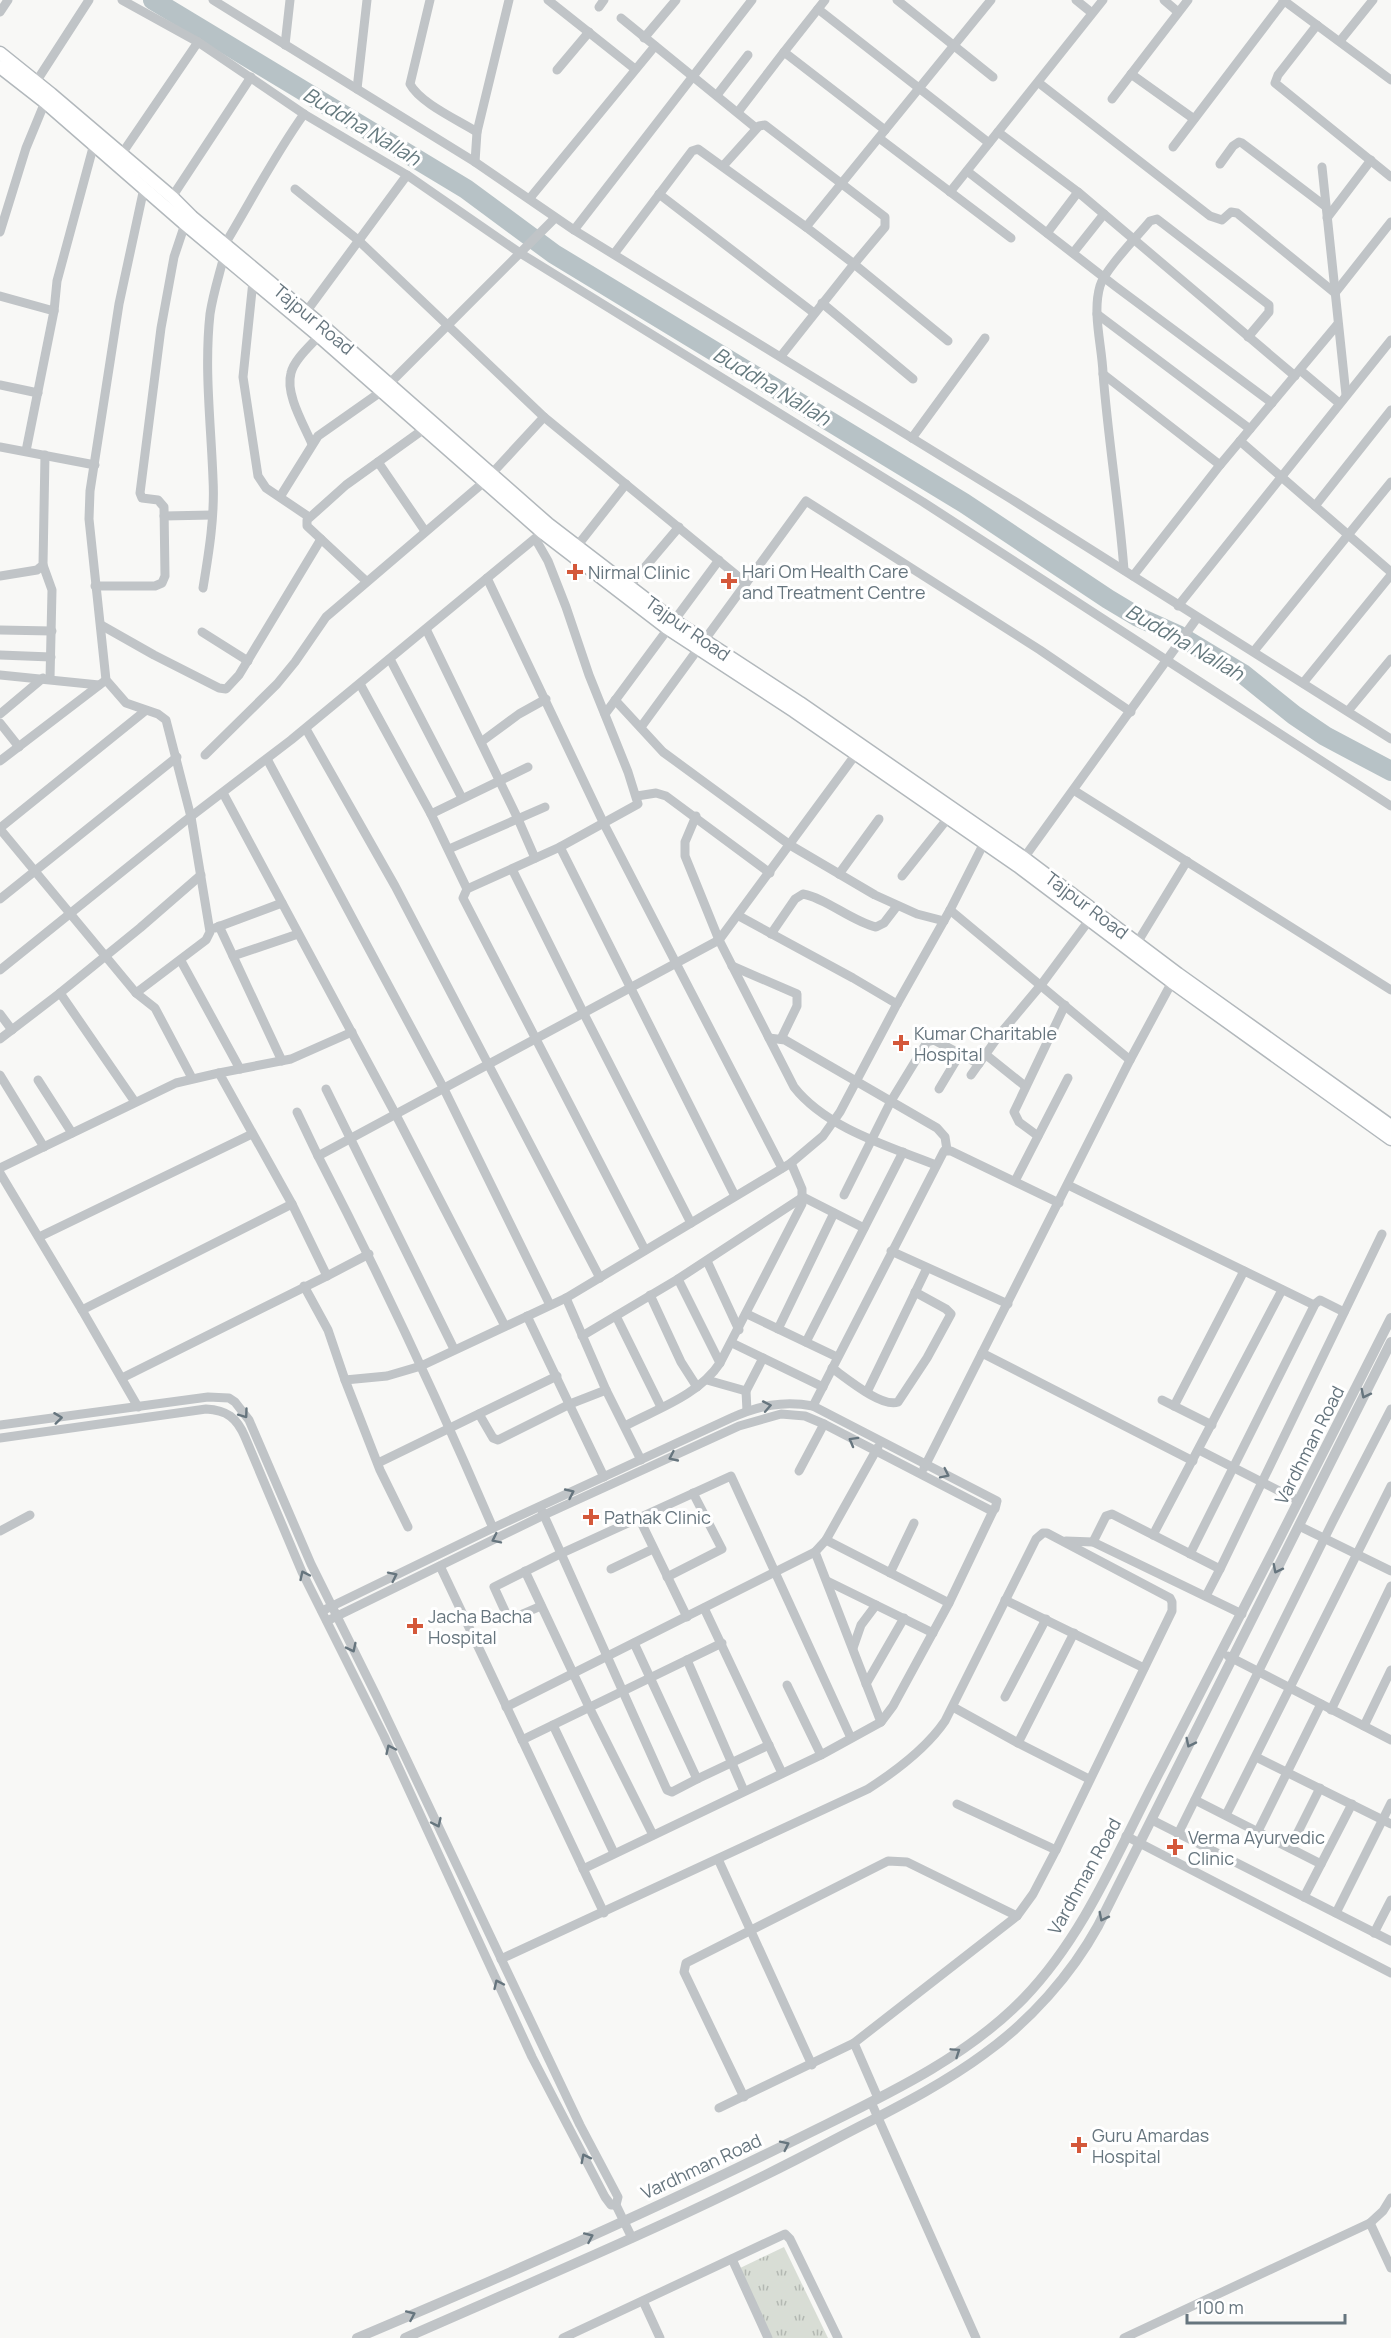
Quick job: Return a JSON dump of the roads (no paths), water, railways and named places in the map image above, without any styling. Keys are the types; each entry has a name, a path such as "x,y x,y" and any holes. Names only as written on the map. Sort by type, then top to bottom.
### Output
{"main road":[{"name":"Tajpur Road","path":"0,53 172,196 253,281 386,388 424,429 574,550 670,624 856,754 984,843 1021,862 1172,982 1391,1139"},
{"name":"Tajpur Road","path":"0,67 45,102 185,224 225,250 306,312 386,388 487,478 539,536 574,550 629,586 670,624"},
{"name":"Tajpur Road","path":"701,645 800,703 1391,1126"}],"street":[{"path":"0,12 8,0"},
{"path":"36,82 89,0"},
{"path":"122,0 198,42 304,114 407,175 522,251 1170,658 1391,806"},
{"path":"213,0 223,3 285,45 475,162 530,198 552,221 574,230 781,356 1391,738"},
{"path":"285,45 290,0"},
{"path":"357,89 367,0"},
{"path":"430,0 410,84 414,91 477,132"},
{"path":"475,162 477,132 509,0"},
{"path":"548,0 635,69"},
{"path":"644,38 676,0"},
{"path":"574,230 694,78 752,0"},
{"path":"738,112 825,0"},
{"path":"897,0 993,77"},
{"path":"806,227 991,0"},
{"path":"1076,0 1092,13"},
{"path":"950,192 1103,0"},
{"path":"1164,0 1179,12"},
{"path":"1112,99 1188,0"},
{"path":"1173,147 1284,0 1390,75"},
{"path":"1340,41 1373,0"},
{"path":"818,9 989,142"},
{"path":"621,18 756,128"},
{"path":"1317,24 1278,75 1275,84 1391,177"},
{"path":"557,70 589,32"},
{"path":"121,155 198,42"},
{"path":"530,198 655,46"},
{"path":"784,52 950,192 1011,238"},
{"path":"717,95 748,56"},
{"path":"1131,74 1194,119"},
{"path":"172,196 251,77"},
{"path":"1039,83 1210,216 1222,220 1231,212 1237,213 1335,293"},
{"path":"0,232 26,148 45,102"},
{"path":"203,588 212,515 209,342 214,292 225,250 274,159 304,114"},
{"path":"723,166 756,128 765,125 886,220 885,227 781,356"},
{"path":"998,132 1104,214 1248,337 1339,404"},
{"path":"1220,165 1233,146 1239,142 1242,143 1326,206"},
{"path":"26,451 54,311 57,281 94,144"},
{"path":"614,254 695,149 702,150 854,264 948,341"},
{"path":"1327,218 1371,160"},
{"path":"1322,167 1346,395"},
{"path":"967,171 1073,254 1272,403"},
{"path":"306,312 407,175"},
{"path":"102,682 101,625 95,586 89,503 119,304 144,188"},
{"path":"295,189 358,240 544,417 746,583"},
{"path":"1047,232 1077,192"},
{"path":"659,194 814,313"},
{"path":"1073,254 1104,214"},
{"path":"1124,570 1097,314 1097,298 1104,277 1150,221 1157,219 1267,302 1270,307 1269,312 1248,337"},
{"path":"280,497 312,444 324,431 386,388 446,325 552,221"},
{"path":"1335,293 1391,222"},
{"path":"95,586 155,586 162,583 165,576 164,507 161,501 142,498 140,493 163,318 174,258 185,224"},
{"path":"253,281 243,377 258,476 263,485 309,517"},
{"path":"0,296 54,311"},
{"path":"822,303 913,379"},
{"path":"1097,314 1250,429"},
{"path":"1133,576 1220,465 1337,325"},
{"path":"312,444 293,400 290,382 295,366 319,336"},
{"path":"912,438 986,338"},
{"path":"1178,606 1391,340"},
{"path":"1104,374 1220,465"},
{"path":"0,385 38,393"},
{"path":"1315,506 1391,410"},
{"path":"205,755 277,684 295,662 321,622 487,478 544,417"},
{"path":"366,581 307,526 309,517 346,485 424,429"},
{"path":"1240,441 1391,573 1303,683"},
{"path":"0,447 95,465"},
{"path":"0,714 47,678 51,657 52,590 43,565 45,455"},
{"path":"378,462 425,531"},
{"path":"1254,651 1391,482"},
{"path":"574,550 626,484"},
{"path":"641,727 806,501 1040,650 1131,712"},
{"path":"164,516 212,515"},
{"path":"629,586 679,527"},
{"path":"0,970 191,817 306,729 539,536 637,796 638,804 635,808 560,847 467,889 463,895 464,902 645,1250"},
{"path":"101,625 154,656 224,689 232,685 248,661 321,539"},
{"path":"605,714 719,560"},
{"path":"0,576 37,570 43,565"},
{"path":"487,578 604,824 676,965 787,1166 800,1184 803,1197 799,1212 739,1330 707,1380 625,1426"},
{"path":"1021,862 1075,791 1197,618"},
{"path":"426,629 535,858"},
{"path":"0,630 52,631"},
{"path":"202,632 248,661"},
{"path":"0,655 51,657"},
{"path":"390,659 462,798"},
{"path":"1348,711 1391,659"},
{"path":"0,675 102,682 126,704 158,714 166,720 191,817 214,928 233,956 282,1060"},
{"path":"0,761 102,682"},
{"path":"360,684 431,814 467,889"},
{"path":"481,742 519,714 546,699"},
{"path":"615,700 663,752 790,845 897,906 944,921"},
{"path":"145,711 0,828 136,993 155,1008 192,1078"},
{"path":"0,723 19,747"},
{"path":"306,729 395,886 600,1278"},
{"path":"318,1156 719,940 739,916 856,754"},
{"path":"0,899 177,757"},
{"path":"267,759 444,1089 550,1305"},
{"path":"431,814 528,767"},
{"path":"1075,791 1391,990"},
{"path":"223,793 396,1115 505,1326"},
{"path":"637,796 661,794 696,816 770,873"},
{"path":"448,849 545,807"},
{"path":"696,816 685,842 684,852 719,940 794,1087 800,1095 834,1122 936,1165"},
{"path":"902,876 948,818"},
{"path":"839,874 879,819"},
{"path":"345,1380 387,1376 422,1366 566,1298 787,1166 816,1143 834,1122 857,1081 984,843"},
{"path":"560,847 735,1196"},
{"path":"1137,943 1187,861"},
{"path":"512,868 691,1223"},
{"path":"0,1039 106,957 201,874"},
{"path":"771,934 795,899 803,894 876,927 884,923 897,906"},
{"path":"136,993 181,961 206,940 214,928 282,903"},
{"path":"950,910 1130,1060"},
{"path":"739,916 897,1004"},
{"path":"971,1075 1090,919"},
{"path":"233,956 298,934"},
{"path":"181,961 240,1069"},
{"path":"732,966 797,994 797,1006 781,1039"},
{"path":"921,1476 1130,1060 1172,982"},
{"path":"60,993 135,1102"},
{"path":"1038,1136 1019,1122 1014,1115 1025,1086 1065,1005"},
{"path":"0,1014 12,1030"},
{"path":"0,1168 176,1083 291,1059 352,1032"},
{"path":"769,1038 781,1039 942,1132 947,1142 947,1150"},
{"path":"844,1195 891,1101 929,1040 934,1040 979,1064"},
{"path":"939,1089 960,1054"},
{"path":"985,1054 1025,1086"},
{"path":"219,1073 292,1204 327,1276"},
{"path":"0,1075 44,1147"},
{"path":"1015,1182 1068,1078"},
{"path":"38,1080 72,1133"},
{"path":"326,1089 454,1349"},
{"path":"297,1112 369,1254 494,1528"},
{"path":"39,1237 252,1134"},
{"path":"813,1406 936,1165 947,1150"},
{"path":"947,1150 1059,1203"},
{"path":"806,1342 903,1152"},
{"path":"0,1173 138,1407"},
{"path":"1068,1185 1314,1305"},
{"path":"803,1197 864,1228"},
{"path":"582,1336 707,1261 803,1197"},
{"path":"82,1310 292,1204"},
{"path":"778,1329 834,1213"},
{"path":"1206,1596 1263,1483 1382,1234"},
{"path":"891,1251 1008,1304"},
{"path":"122,1378 369,1254"},
{"path":"707,1261 739,1330"},
{"path":"867,1392 927,1268"},
{"path":"1174,1406 1244,1271"},
{"path":"678,1279 720,1363"},
{"path":"304,1286 332,1339 345,1380 378,1463 408,1527"},
{"path":"1153,1535 1282,1290"},
{"path":"832,1368 867,1392 891,1403 898,1402 950,1317 950,1312 946,1309 915,1292"},
{"path":"650,1295 681,1362 697,1387"},
{"path":"566,1298 606,1390 641,1460"},
{"path":"1190,1554 1314,1305 1320,1300 1344,1312"},
{"path":"747,1314 837,1357"},
{"path":"527,1316 604,1477"},
{"path":"616,1316 661,1407"},
{"name":"Vardhman Road","path":"357,2338 624,2221 875,2100 955,2054 1025,1998 1045,1975 1084,1917 1242,1614 1391,1318"},
{"name":"Vardhman Road","path":"405,2338 632,2238 769,2174 878,2117 984,2054 1010,2034 1041,2003 1086,1948 1391,1342"},
{"path":"732,1343 823,1387"},
{"path":"982,1353 1193,1461"},
{"path":"747,1411 746,1391 763,1358"},
{"path":"378,1463 557,1376"},
{"path":"707,1380 746,1391"},
{"path":"479,1414 493,1438 498,1440 570,1404 606,1390"},
{"path":"0,1425 220,1396 235,1402 249,1420 311,1564 580,2125 618,2197 616,2205 632,2238"},
{"path":"1162,1400 1212,1425"},
{"path":"327,1621 440,1566 604,1477 747,1411 786,1402 813,1406 996,1499 997,1506 949,1603 896,1700 880,1722 821,1755 583,1869"},
{"path":"0,1438 206,1409 227,1413 241,1428 302,1572 384,1736 532,2057 605,2197 611,2205 616,2205"},
{"path":"1178,1834 1391,1409"},
{"path":"322,1611 494,1528 542,1511 739,1426 781,1414 794,1414 824,1424 921,1476 993,1511"},
{"path":"799,1471 824,1424"},
{"path":"506,1707 815,1552 826,1540 880,1442"},
{"path":"1199,1450 1299,1502"},
{"path":"541,1606 509,1620 494,1589 496,1585 560,1554 731,1476 851,1738"},
{"path":"1226,1815 1391,1486"},
{"path":"667,1577 722,1549 693,1493"},
{"path":"542,1511 621,1692 667,1790 672,1792 769,1745"},
{"path":"1093,1542 1109,1514 1220,1569"},
{"path":"0,1531 30,1515"},
{"path":"639,1518 687,1617"},
{"path":"890,1573 914,1523"},
{"path":"1299,1526 1391,1571"},
{"path":"501,1959 604,1913 876,1784 900,1767 933,1737 953,1707 1039,1535 1047,1533 1167,1596 1172,1602 1172,1611 1056,1850 1033,1894 1017,1916 854,2043 719,2108"},
{"path":"826,1540 949,1603"},
{"path":"1063,1541 1093,1542 1242,1614"},
{"path":"611,1569 653,1549"},
{"path":"815,1552 880,1722"},
{"path":"440,1566 604,1913"},
{"path":"525,1571 653,1835"},
{"path":"827,1581 933,1633"},
{"path":"1331,1710 1391,1586"},
{"path":"1005,1599 1144,1668"},
{"path":"853,1648 861,1625 876,1605"},
{"path":"704,1608 782,1773"},
{"path":"866,1684 904,1618"},
{"path":"1005,1697 1046,1619"},
{"path":"1018,1743 1074,1633"},
{"path":"634,1643 697,1779"},
{"path":"522,1740 722,1643"},
{"path":"1222,1653 1391,1740"},
{"path":"687,1660 744,1791"},
{"path":"1364,1726 1391,1670"},
{"path":"787,1685 821,1755"},
{"path":"1258,1831 1320,1704"},
{"path":"953,1707 1089,1779"},
{"path":"553,1725 614,1853"},
{"path":"1256,1757 1387,1822"},
{"path":"1290,1848 1320,1788"},
{"path":"1195,1800 1321,1864"},
{"path":"1336,1913 1387,1822 1391,1803"},
{"path":"957,1804 1056,1850"},
{"path":"1304,1897 1352,1804"},
{"path":"1152,1820 1391,1941"},
{"path":"1126,1836 1391,1973"},
{"path":"718,1859 812,2065"},
{"path":"744,2097 683,1968 686,1963 888,1862 898,1860 907,1862 1017,1916"},
{"path":"1374,1933 1391,1900"},
{"path":"854,2043 875,2100 878,2117 976,2338"},
{"path":"1126,2338 1370,2223 1383,2211 1391,2198"},
{"path":"1370,2223 1391,2268"},
{"path":"562,2338 785,2235 789,2236 838,2338"},
{"path":"732,2259 768,2338"},
{"path":"643,2301 660,2338"}],"waterway":[{"name":"Buddha Nallah","path":"153,0 466,189 554,254 964,503 1108,599 1138,617 1178,635 1243,674 1294,715 1325,736 1391,771"}],"place":[{"name":"Nirmal Clinic","path":"575,572"},
{"name":"Hari Om Health Care and Treatment Centre","path":"729,581"},
{"name":"Kumar Charitable Hospital","path":"901,1043"},
{"name":"Pathak Clinic","path":"591,1517"},
{"name":"Jacha Bacha Hospital","path":"415,1626"},
{"name":"Verma Ayurvedic Clinic","path":"1175,1847"},
{"name":"Guru Amardas Hospital","path":"1079,2145"}]}
